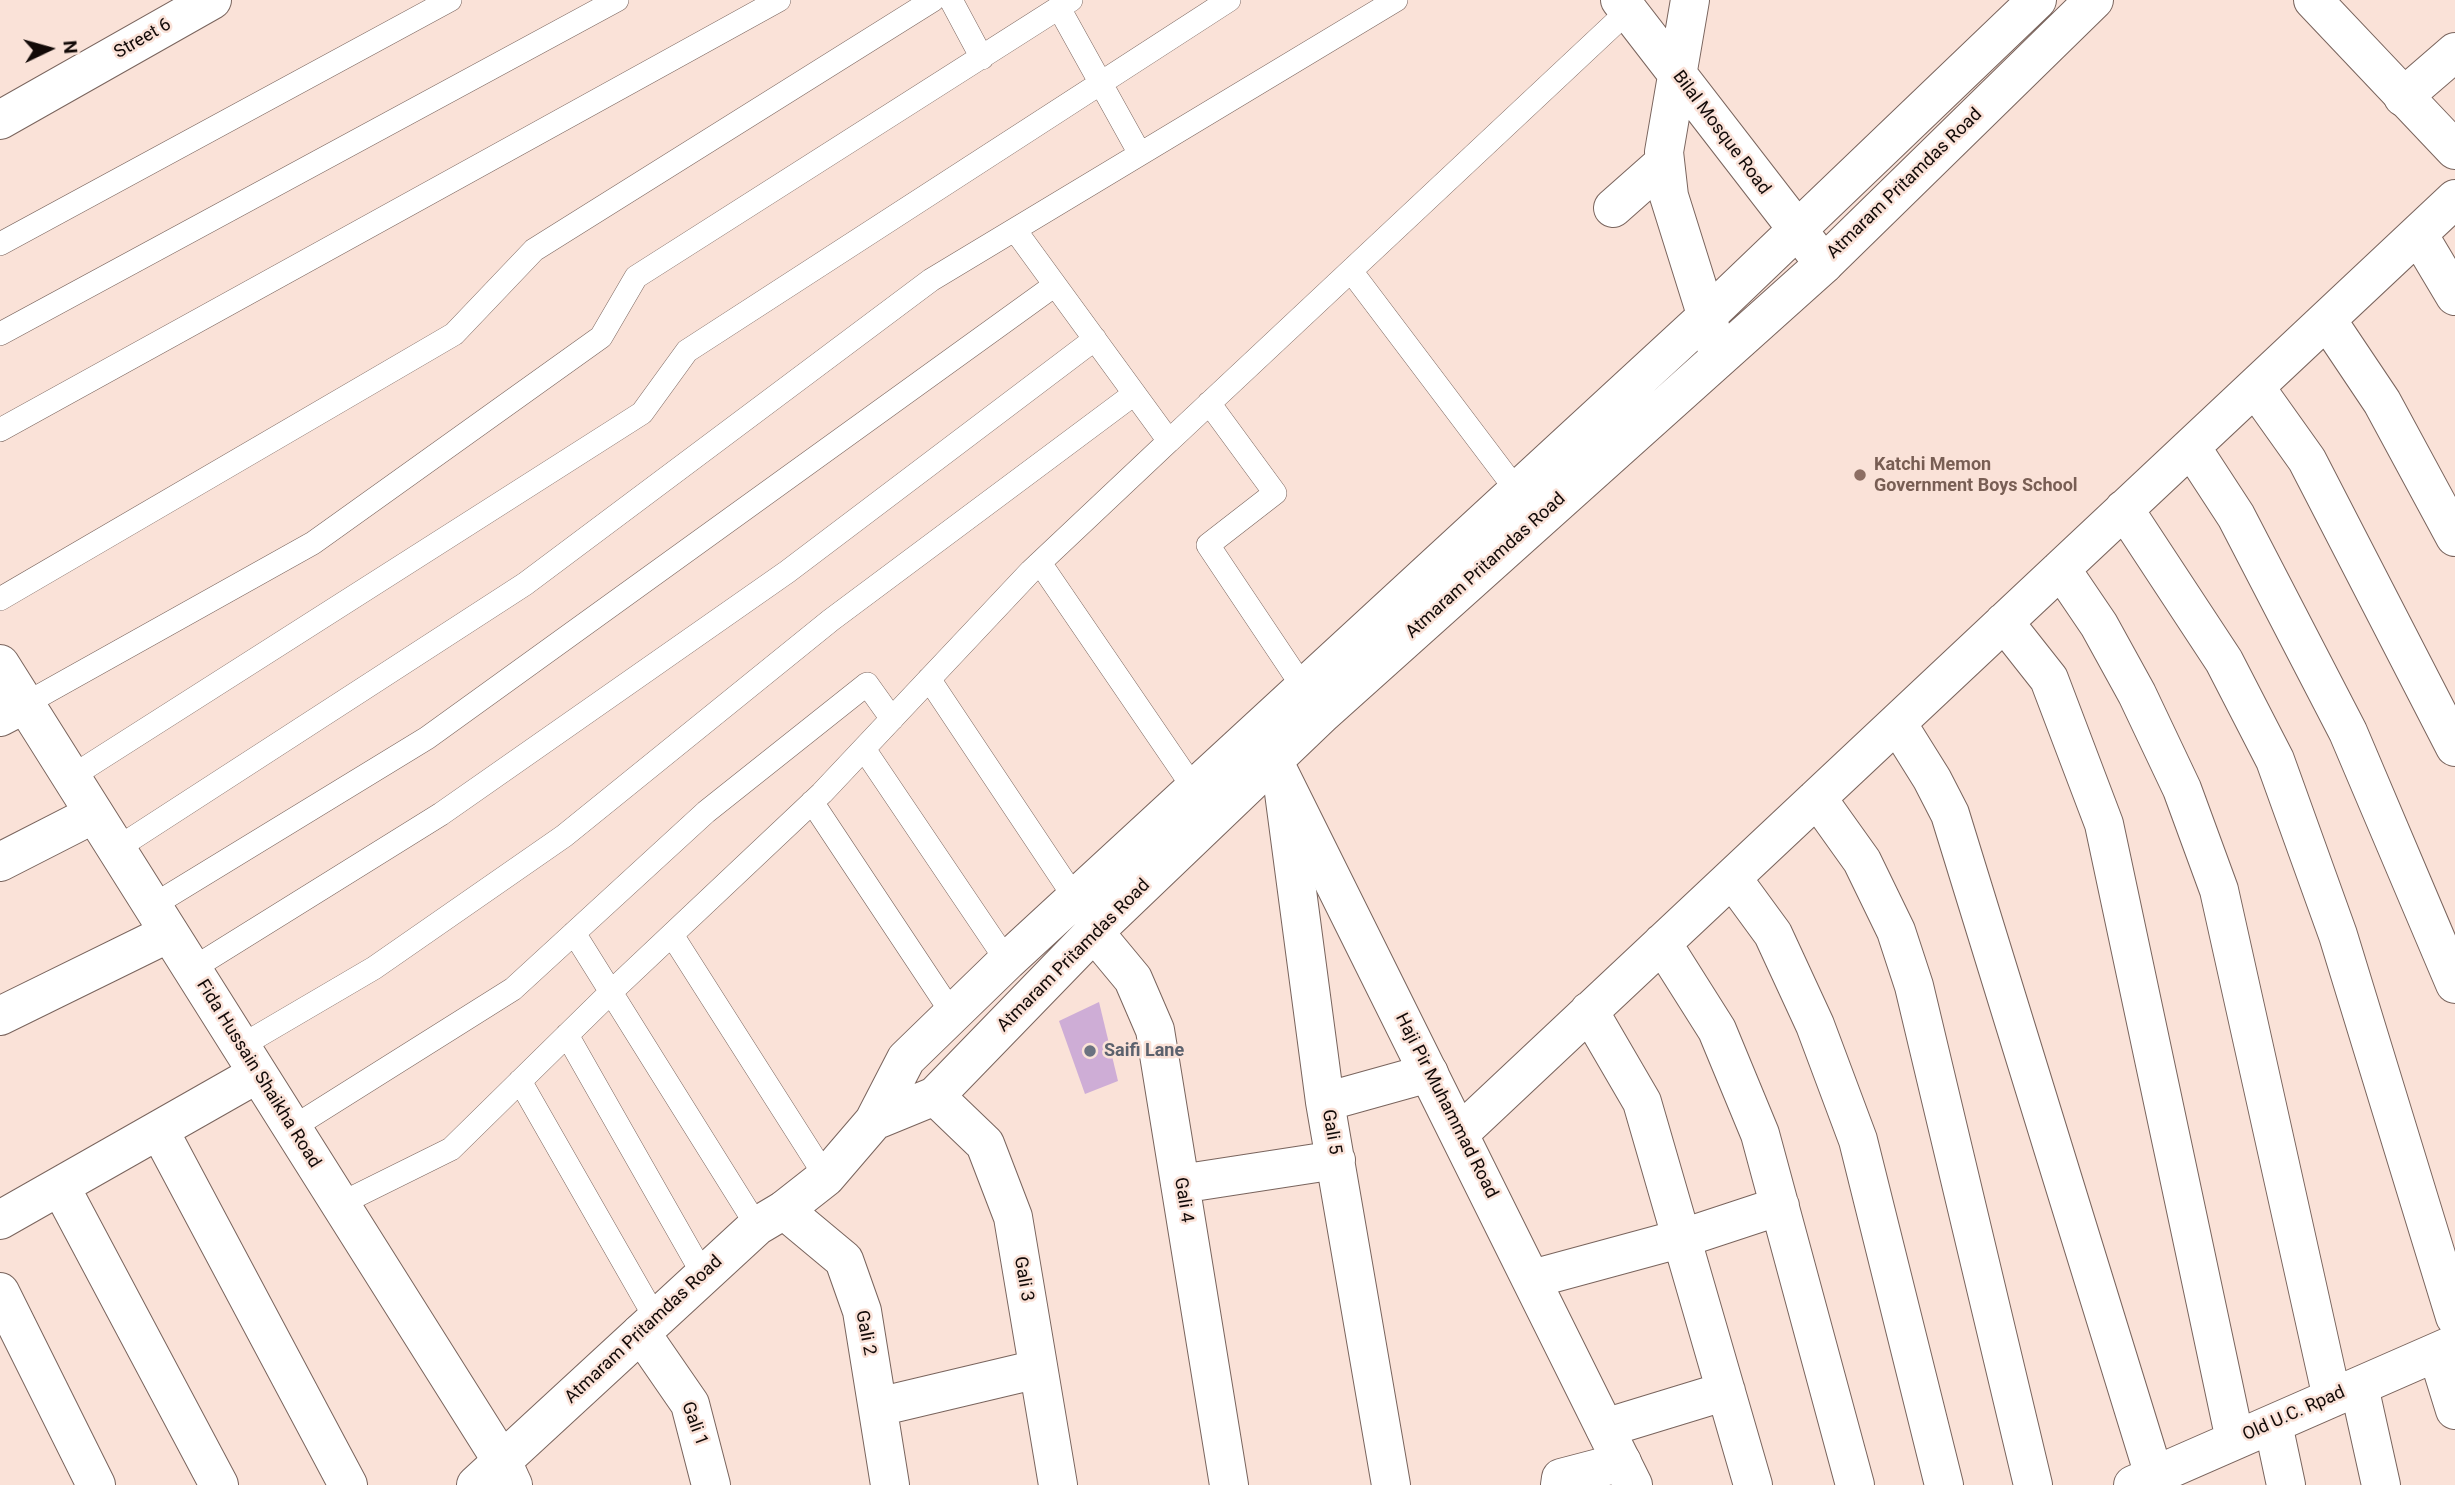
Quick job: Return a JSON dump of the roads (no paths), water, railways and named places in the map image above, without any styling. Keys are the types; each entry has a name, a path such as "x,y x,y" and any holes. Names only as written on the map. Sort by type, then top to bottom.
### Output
{"street":[{"name":"Street 6","path":"0,120 212,0"},
{"path":"1689,0 1665,162 1669,196 1719,354"},
{"name":"Atmaram Pritamdas Road","path":"1528,505 1707,316 2037,0"},
{"name":"Atmaram Pritamdas Road","path":"874,1121 935,1096 1271,755 1313,701 1528,505 1719,354 1824,264 2094,0"},
{"path":"2313,0 2455,150"},
{"name":"Bilal Mosque Road","path":"1624,5 1824,264"},
{"path":"2403,97 2455,52"},
{"path":"1614,208 1665,162"},
{"path":"1460,1133 2455,200"},
{"path":"2418,234 2455,296"},
{"path":"2328,320 2382,402 2455,537"},
{"path":"2255,387 2307,460 2455,747"},
{"path":"2191,447 2236,516 2348,732 2455,984"},
{"path":"2124,509 2224,661 2275,760 2338,935 2455,1317"},
{"path":"2061,569 2099,625 2137,694 2182,789 2219,890 2346,1392 2381,1485"},
{"path":"2004,622 2049,679 2104,824 2235,1440"},
{"name":"Fida Hussain Shaikha Road","path":"0,664 12,711 71,777 161,919 340,1204 497,1477"},
{"path":"1897,723 1933,779 1950,814 2149,1482"},
{"name":"Atmaram Pritamdas Road","path":"497,1477 648,1326 771,1218 826,1177 874,1121 906,1059 954,1016 1007,961 1194,787 1271,755"},
{"name":"Haji Pir Muhammad Road","path":"1271,755 1628,1474"},
{"name":"Gali 5","path":"1271,755 1325,1102 1391,1485"},
{"path":"1817,798 1862,861 1896,931 1914,986 2033,1485"},
{"path":"0,862 94,814"},
{"path":"1732,878 1773,934 1815,1025 1858,1140 1944,1485"},
{"path":"0,1016 161,919"},
{"name":"Gali 4","path":"1094,932 1133,979 1155,1030 1229,1485"},
{"path":"1662,943 1717,1030 1760,1134 1855,1485"},
{"path":"1590,1012 1642,1102 1753,1485"},
{"path":"0,1220 159,1130 249,1060"},
{"path":"1325,1102 1429,1073"},
{"name":"Gali 3","path":"935,1096 985,1144 1013,1217 1058,1485"},
{"path":"159,1130 348,1485"},
{"path":"1180,1184 1336,1160"},
{"path":"60,1186 219,1485"},
{"path":"1532,1279 1682,1238 1780,1206"},
{"name":"Gali 2","path":"771,1218 844,1260 862,1311 890,1485"},
{"path":"0,1292 96,1485"},
{"name":"Gali 1","path":"648,1326 690,1404 710,1485"},
{"path":"2446,1348 2455,1410"},
{"name":"Old U.C. Rpad","path":"2149,1482 2235,1440 2446,1348"},
{"path":"878,1407 1038,1369"},
{"path":"1605,1428 1726,1391"},
{"path":"2273,1424 2286,1485"},
{"path":"1560,1485 1561,1478 1628,1474"}],"lane":[{"path":"0,244 414,8 450,0"},
{"path":"0,334 617,0"},
{"path":"0,430 779,0"},
{"path":"0,599 454,334 534,250 933,0"},
{"path":"951,0 982,58"},
{"path":"71,777 642,413 687,351 1229,0"},
{"path":"116,849 525,584 931,280 1395,0"},
{"path":"12,711 313,543 601,337 636,277 1065,4 1101,83 1140,154"},
{"path":"340,1204 450,1149 612,991 813,802 1040,563 1351,271 1624,5"},
{"path":"1015,230 1169,441"},
{"path":"1351,271 1528,505"},
{"path":"161,919 427,738 1055,285"},
{"path":"192,969 463,798 787,572 1095,340"},
{"path":"249,1060 374,968 565,836 831,620 1134,394"},
{"path":"1209,403 1275,493 1208,545 1313,701"},
{"path":"1040,563 1194,787"},
{"path":"929,680 1075,898"},
{"path":"292,1128 513,989 706,812 867,684 892,719"},
{"path":"864,749 1007,961"},
{"path":"813,802 954,1016"},
{"path":"574,933 771,1218"},
{"path":"672,935 826,1177"},
{"path":"567,1035 704,1276"},
{"path":"520,1081 648,1326"}],"place":[{"name":"Katchi Memon Government Boys School","path":"1860,475"},
{"name":"Saifi Lane","path":"1090,1051"}]}
